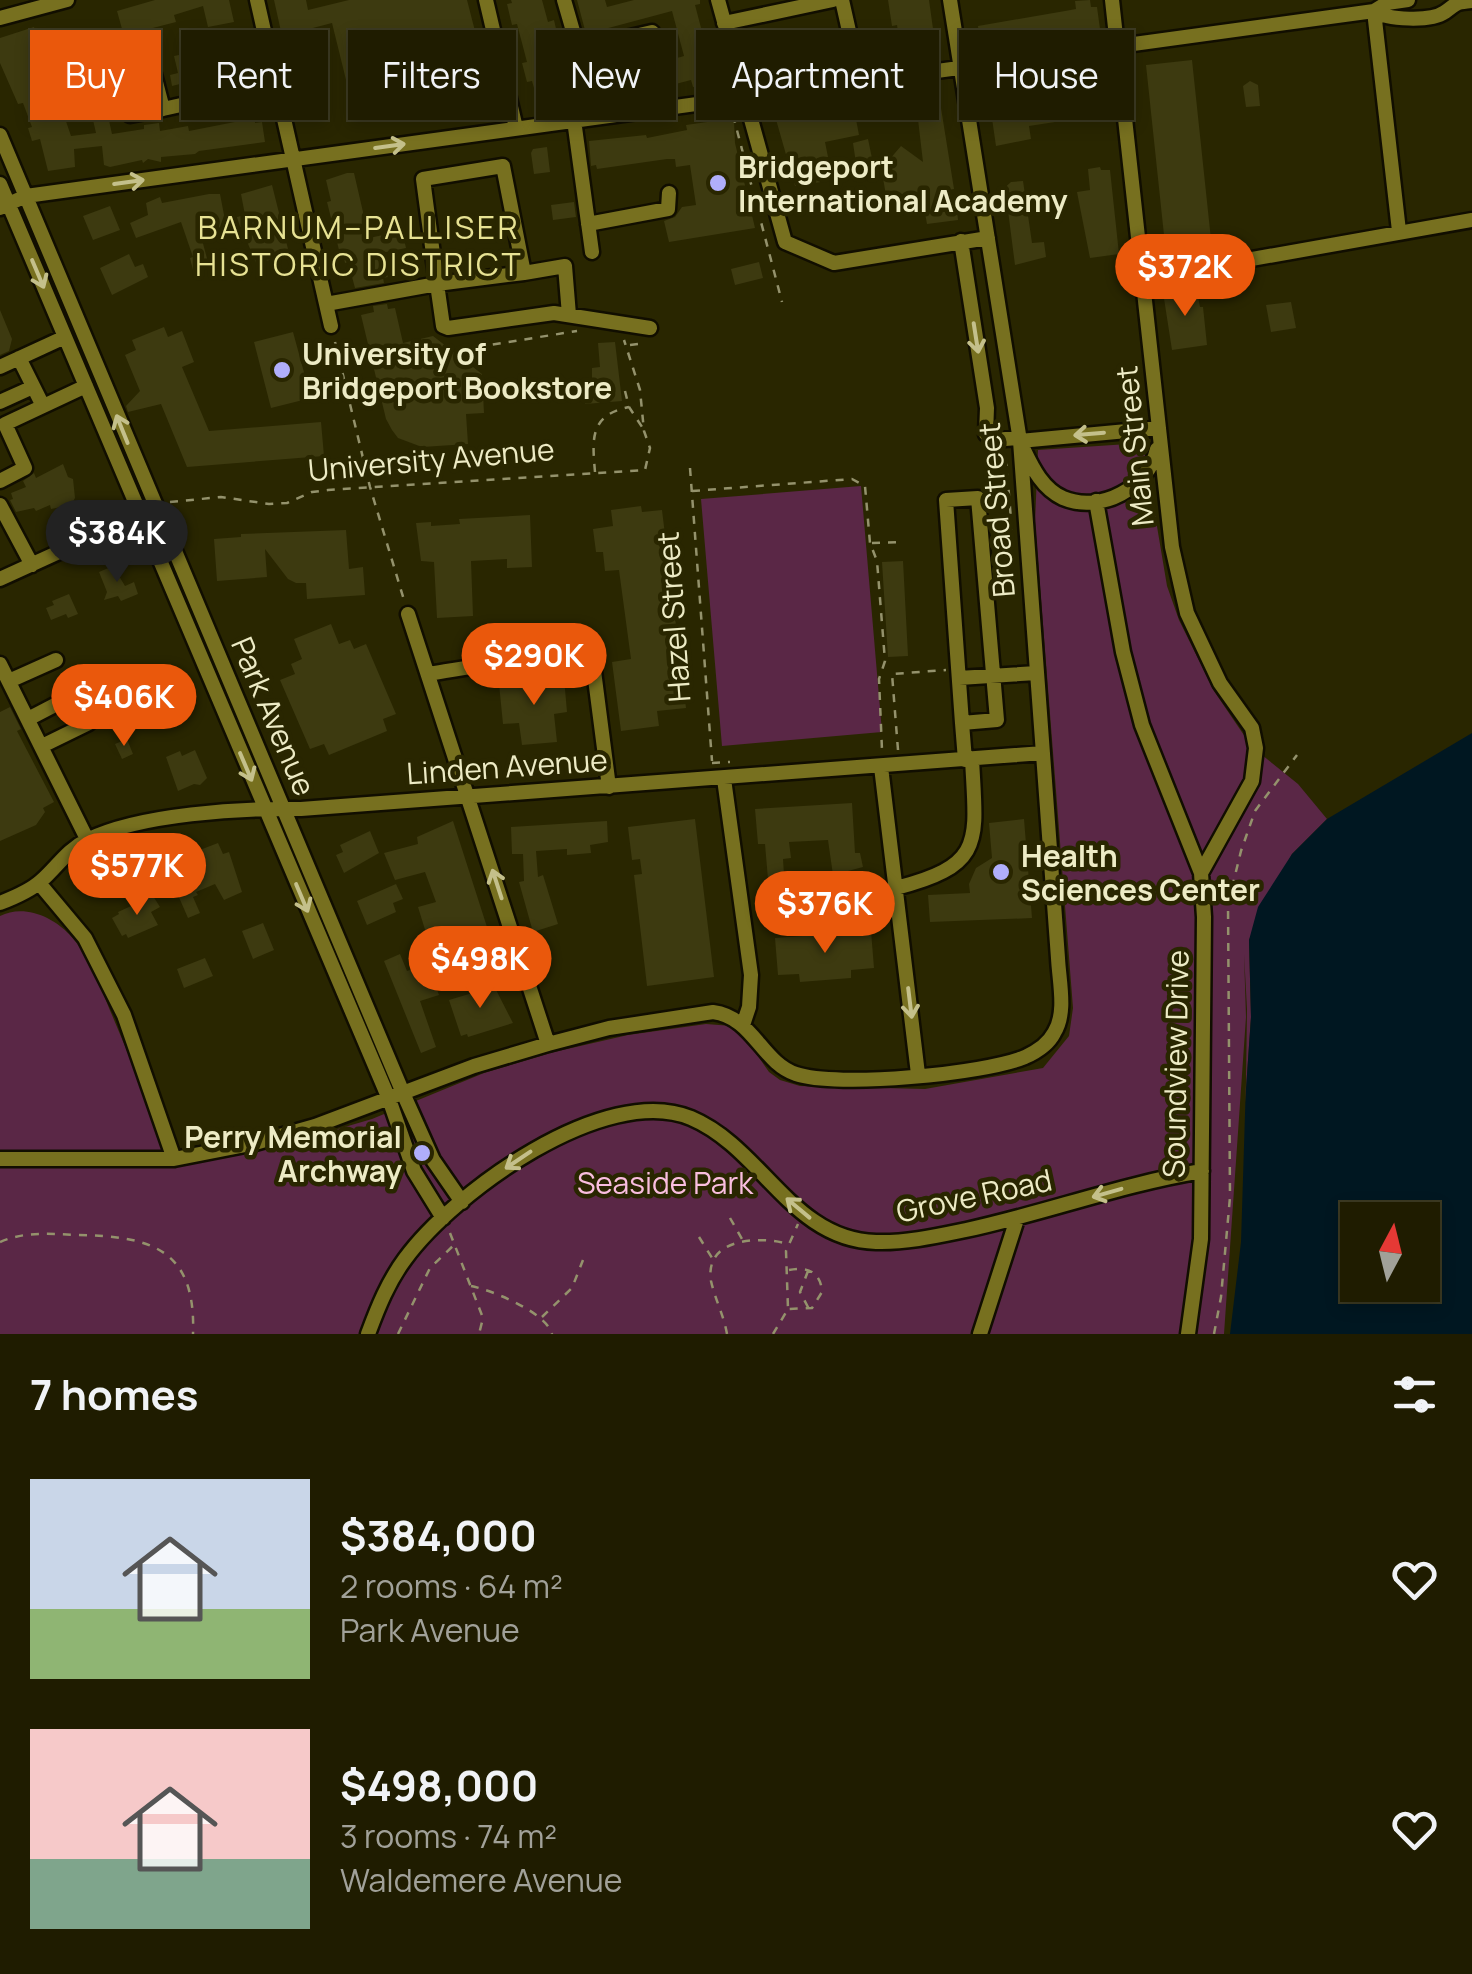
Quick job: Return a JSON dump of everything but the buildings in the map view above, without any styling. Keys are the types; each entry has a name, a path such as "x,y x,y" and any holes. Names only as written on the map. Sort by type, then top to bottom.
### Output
{"street":[{"path":"0,18 67,0"},
{"path":"257,0 264,30"},
{"path":"486,0 516,128"},
{"path":"564,0 573,30"},
{"path":"718,0 726,30"},
{"path":"724,23 833,0"},
{"path":"842,0 850,30"},
{"name":"Broad Street","path":"950,0 959,56"},
{"name":"Main Street","path":"1112,0 1116,30"},
{"path":"1134,44 1374,11 1408,0"},
{"path":"1374,11 1390,19 1408,18 1444,13 1448,2 1472,0"},
{"path":"1374,11 1399,232"},
{"path":"163,109 181,105"},
{"path":"285,120 331,326"},
{"path":"4,206 26,196 574,120 592,252"},
{"path":"749,120 784,242 834,262 988,238"},
{"name":"Broad Street","path":"918,1074 1024,1057 1043,1047 1060,1020 1019,439 969,120"},
{"name":"Main Street","path":"1127,120 1172,547 1187,614 1220,683 1252,728 1256,748 1252,781 1200,872"},
{"name":"Park Avenue","path":"0,135 264,808 396,1096 462,1202"},
{"path":"524,273 503,166 423,180 444,326 554,313 650,328"},
{"name":"Park Avenue","path":"0,184 4,206 284,808 396,1096 414,1170 440,1220"},
{"path":"588,224 668,209 669,193"},
{"path":"1145,278 1472,220"},
{"path":"966,241 987,408 986,434 993,440 1159,428 1155,460 1149,471 1132,488 1096,501 1074,501 1049,488 1040,480 1019,439"},
{"path":"326,304 564,266 569,315"},
{"path":"0,368 66,337"},
{"path":"20,358 43,406"},
{"path":"0,481 25,468 5,424 86,386"},
{"path":"0,402 33,387"},
{"path":"896,888 946,872 970,847 975,821 962,722 946,500 978,498 996,720 962,722"},
{"name":"Soundview Drive","path":"1096,501 1123,652 1142,725 1200,872 1204,917 1201,1239 1188,1334"},
{"path":"0,505 32,565"},
{"path":"0,580 148,511"},
{"path":"408,614 548,1044"},
{"path":"9,681 56,660"},
{"path":"428,674 496,663 565,663 594,671 609,787"},
{"path":"0,664 87,840"},
{"path":"958,674 1037,673"},
{"path":"28,719 76,694"},
{"path":"42,746 89,723"},
{"name":"Linden Avenue","path":"0,902 39,883 61,858 87,840 144,823 264,808 724,779 1043,753"},
{"path":"0,1158 174,1159 270,1139 474,1066 548,1044 609,1028 713,1012 730,1014 794,1074 828,1078 918,1074 884,767"},
{"path":"724,779 751,975 750,1007 743,1025"},
{"path":"39,883 85,938 124,1014 174,1159"},
{"name":"Grove Road","path":"368,1334 388,1284 406,1257 440,1220 529,1152 610,1119 661,1112 690,1118 733,1142 803,1214 824,1229 846,1239 876,1242 912,1240 1017,1219 1158,1178 1202,1171"},
{"path":"980,1334 1017,1219"}],"path":[{"path":"734,120 782,302"},
{"path":"331,326 370,487 408,614"},
{"path":"477,347 586,331"},
{"path":"619,336 628,346 627,356 640,390 644,431"},
{"path":"628,346 639,344"},
{"path":"625,391 629,407 644,431"},
{"path":"596,473 593,447 598,424 614,410 629,407"},
{"name":"University Avenue","path":"148,511 168,503 221,497 287,503 312,492 645,470 650,448 644,431"},
{"name":"Hazel Street","path":"690,468 712,763"},
{"path":"852,479 853,487"},
{"path":"692,491 852,479 865,486 870,544 877,560 885,661 880,678 884,767"},
{"path":"870,544 901,542"},
{"path":"898,750 892,674 958,674"},
{"path":"1214,1334 1230,1197 1228,904 1255,812 1297,755"},
{"path":"773,1334 788,1309 788,1244 803,1214"},
{"path":"730,1218 743,1240"},
{"path":"440,1220 455,1244 483,1318 479,1334"},
{"path":"0,1242 19,1234 106,1235 154,1246 167,1254 188,1278 194,1307 193,1334"},
{"path":"700,1237 714,1262"},
{"path":"727,1334 711,1279 714,1262 724,1250 743,1240 766,1239 788,1244"},
{"path":"398,1334 430,1268 455,1244"},
{"path":"541,1318 568,1293 584,1260"},
{"path":"787,1270 808,1270 821,1281 822,1292 822,1298 809,1309 788,1309"},
{"path":"808,1270 800,1292 809,1309"},
{"path":"471,1286 541,1318 552,1334"}],"green space":[{"name":"Seaside Park","path":"1143,443 1167,586 1179,620 1214,691 1252,747 1298,784 1327,819 1292,854 1249,940 1251,1017 1229,1334 0,1334 0,916 9,913 46,917 69,934 83,952 128,1053 171,1166 273,1148 372,1119 484,1073 554,1052 628,1035 706,1024 732,1026 741,1032 769,1072 800,1086 925,1089 1043,1068 1069,1036 1073,1008 1035,522 1038,450"},
{"path":"861,486 882,732 722,746 701,499"}],"water":[{"path":"1472,733 1472,1334 1229,1334 1251,1017 1249,940 1258,907 1292,854 1327,819"}],"pier":[{"path":"1244,954 1247,1009 1241,1242 1230,1334 1224,1334 1246,1017"}],"place":[{"name":"Bridgeport International Academy","path":"718,183"},
{"name":"University of Bridgeport Bookstore","path":"282,370"},
{"name":"Health Sciences Center","path":"1001,872"},
{"name":"Perry Memorial Archway","path":"422,1153"}],"district":[{"name":"BARNUM–PALLISER HISTORIC DISTRICT","path":"359,246"}]}
